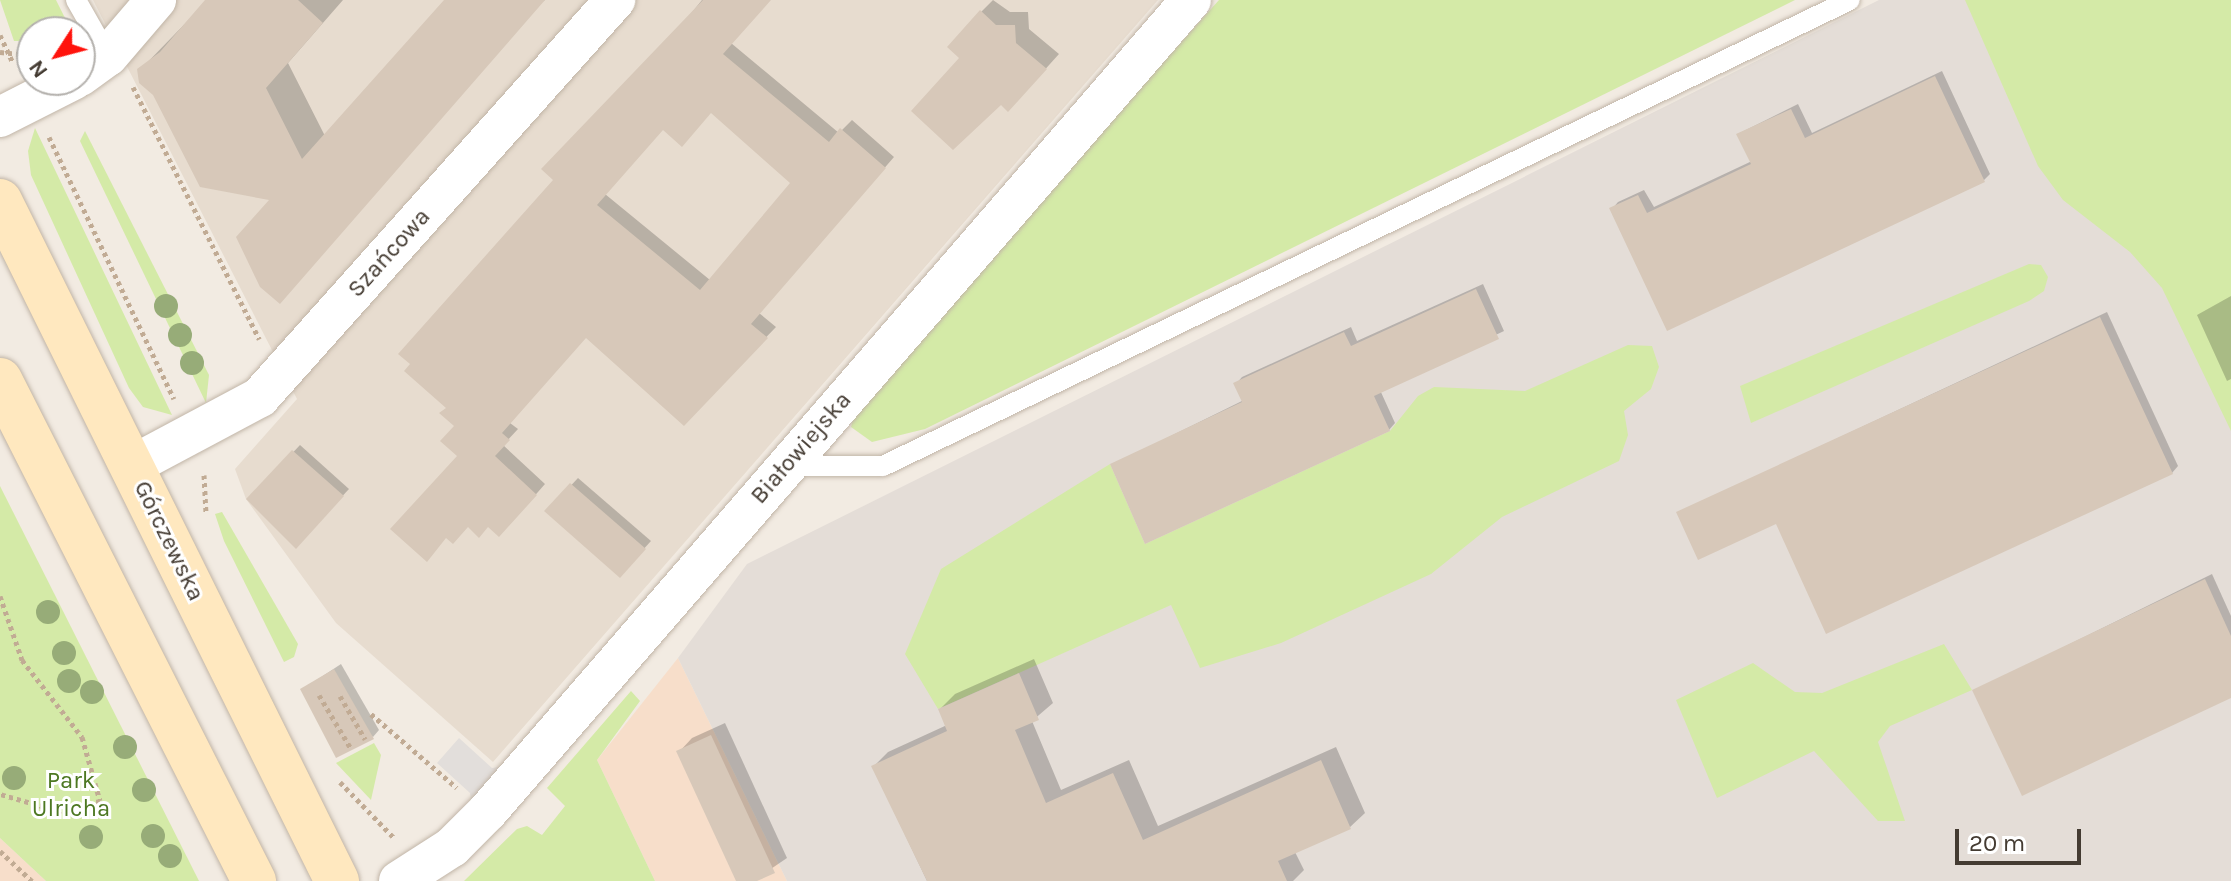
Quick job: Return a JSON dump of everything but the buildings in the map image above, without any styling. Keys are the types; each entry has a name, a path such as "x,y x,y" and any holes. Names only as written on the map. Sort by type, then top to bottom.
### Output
{"main road":[{"name":"Górczewska","path":"0,201 337,881"},
{"path":"0,380 254,881"}],"street":[{"path":"105,70 156,0"},
{"name":"Szańcowa","path":"131,466 240,411 278,376 615,0"},
{"name":"Białowiejska","path":"398,863 452,847 488,811 1191,0"},
{"path":"0,117 41,96"}],"lane":[{"path":"76,0 105,70"},
{"path":"784,466 883,466 1850,0"}],"path":[{"path":"0,35 15,67"},
{"path":"0,52 16,53"},
{"path":"105,70 278,376"},
{"path":"47,133 175,401"},
{"path":"202,464 206,516"},
{"path":"0,596 22,660 82,737 100,801 59,811 0,794"},
{"path":"319,695 350,747"},
{"path":"340,696 365,739"},
{"path":"371,714 463,794"},
{"path":"333,773 398,863"},
{"path":"0,851 32,881"}],"shaded area":[{"path":"93,0 1158,0 493,762 336,623 246,499 235,469 297,399"},
{"path":"1879,0 2231,0 2231,881 787,881 678,658 747,564"},
{"path":"678,658 787,881 655,881 597,760"},
{"path":"459,738 492,768 500,767 471,801 470,793 437,763"},
{"path":"0,838 46,881 0,881"}],"green space":[{"path":"0,0 56,0 64,16 16,16 14,41"},
{"path":"1219,0 1795,0 925,429 872,442 851,427 857,405"},
{"path":"1965,0 2231,0 2231,431 2162,288 2130,252 2063,200 2038,166"},
{"path":"35,128 172,415 143,407 129,388 31,175 28,151"},
{"path":"85,131 209,375 206,403 80,141"},
{"path":"2029,264 2041,265 2048,277 2044,291 2029,301 1751,423 1740,386"},
{"path":"1628,345 1652,346 1659,367 1651,389 1624,411 1628,435 1619,461 1502,517 1431,574 1281,643 1200,668 1171,605 938,709 905,654 941,569 1110,464 1145,544 1390,431 1418,396 1434,387 1525,391"},
{"name":"Park Ulricha","path":"0,486 199,881 46,881 0,838"},
{"path":"222,512 298,644 294,657 284,662 224,541 215,514"},
{"path":"1944,644 1972,690 1890,726 1878,742 1905,821 1878,821 1814,751 1717,798 1676,700 1753,663 1795,692 1822,693"},
{"path":"631,691 640,701 597,760 655,881 464,881 517,829 527,826 542,835 565,806 547,788"},
{"path":"374,743 381,755 371,800 336,763"}]}
